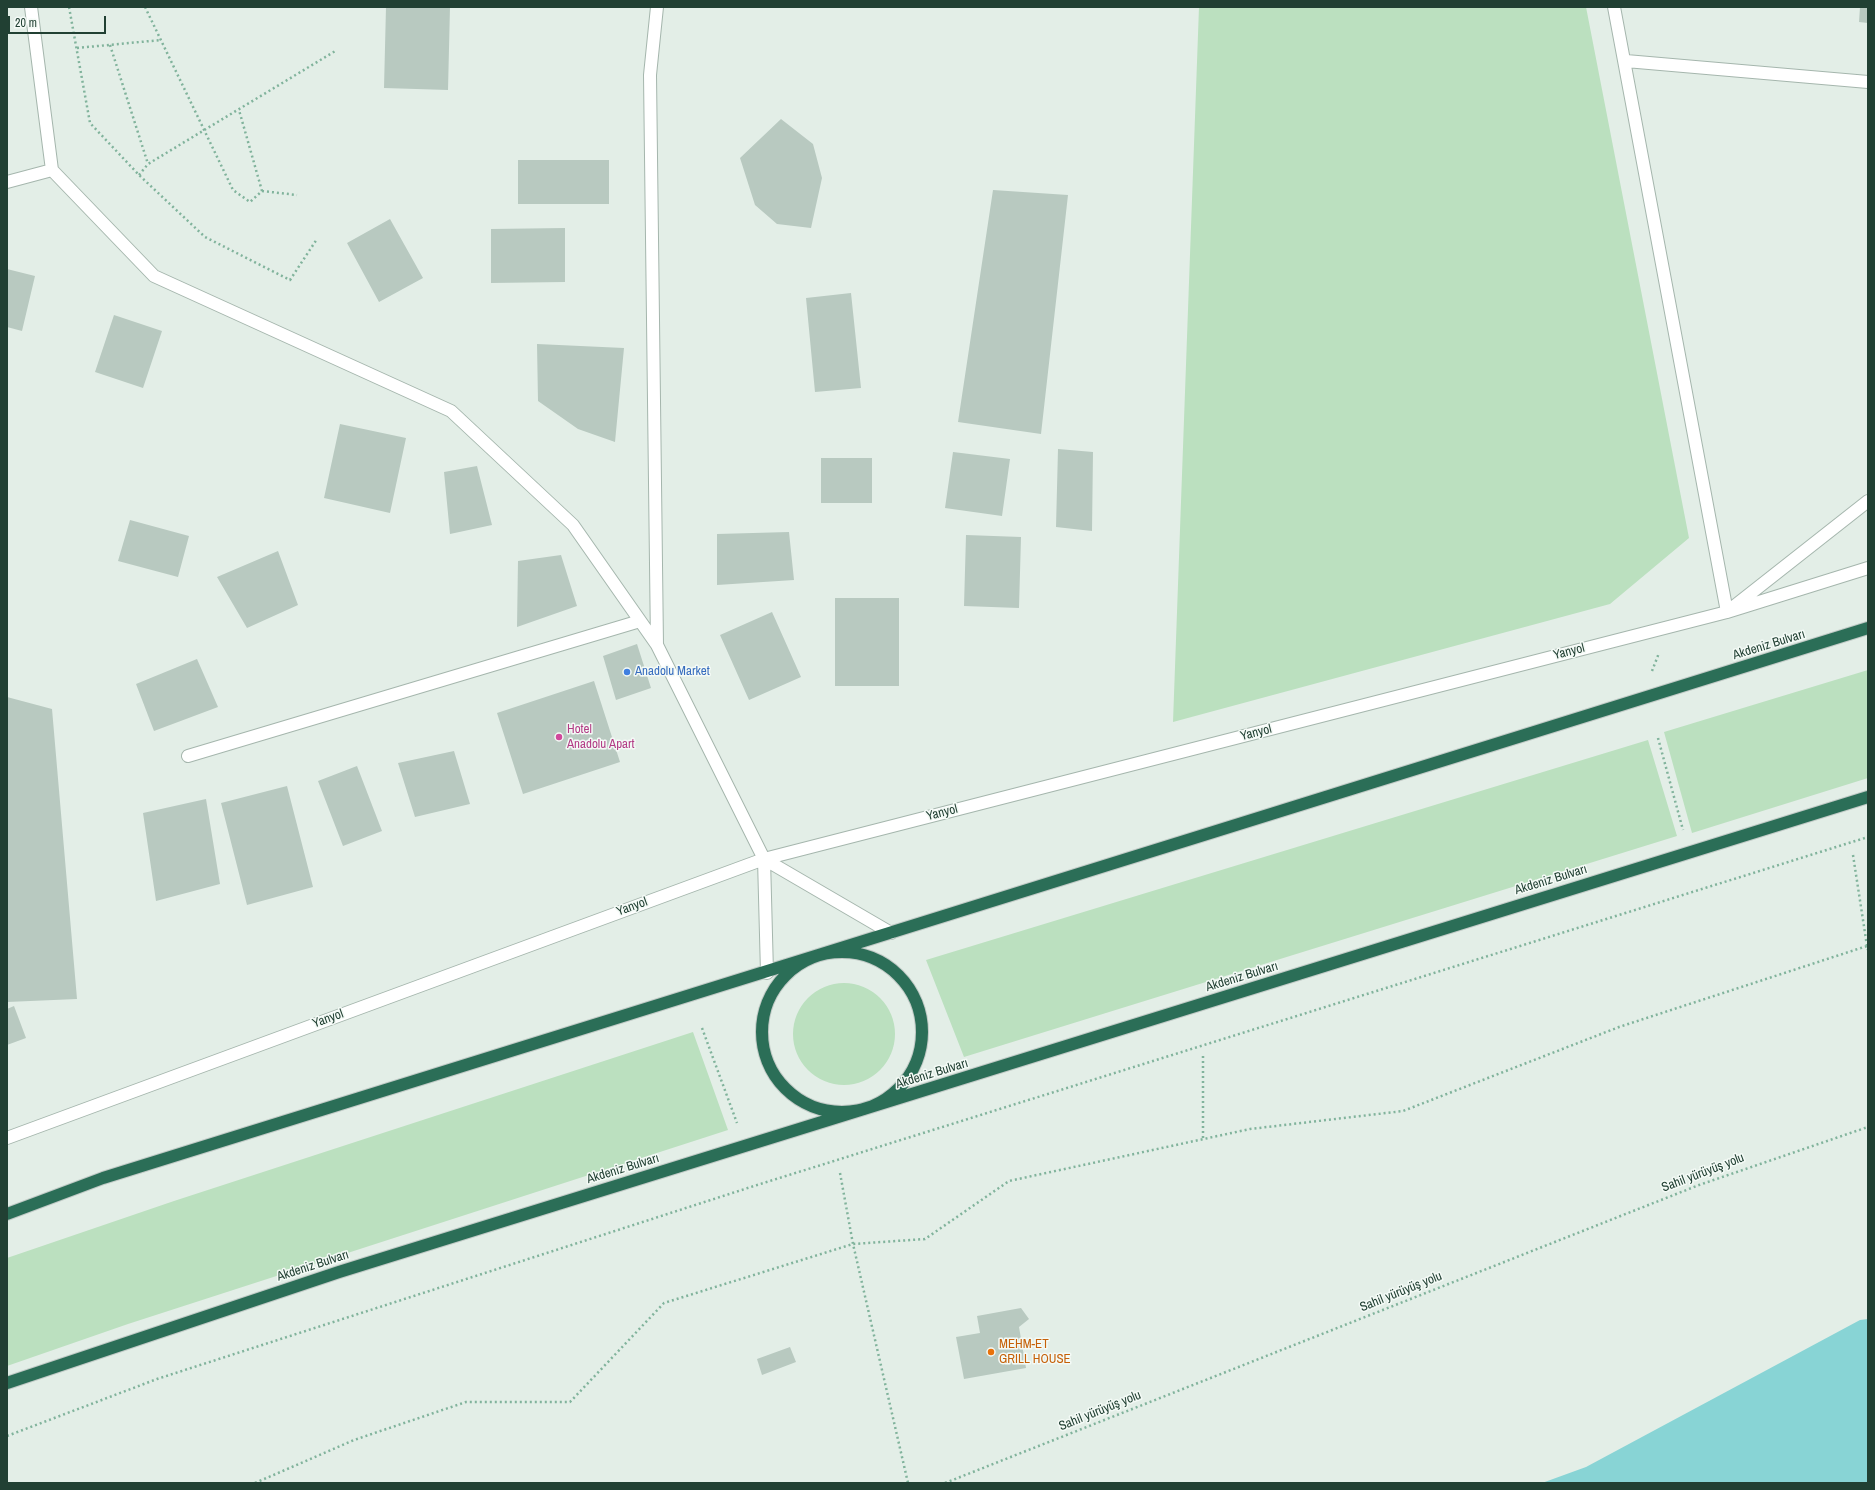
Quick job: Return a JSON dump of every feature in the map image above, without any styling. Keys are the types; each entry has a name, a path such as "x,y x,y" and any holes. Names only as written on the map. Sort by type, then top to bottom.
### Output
{"highway":[{"name":"Akdeniz Bulvarı","path":"7,1214 110,1176 891,934 1868,628"},
{"name":"Akdeniz Bulvarı","path":"7,1383 339,1272 871,1108 1868,797"},
{"path":"838,952 864,955 886,966 905,982 918,1004 922,1029 920,1054 910,1077 893,1095 871,1108 844,1112 816,1108 792,1094 773,1073 763,1047 763,1020 772,994 790,972 814,958 838,952"}],"street":[{"path":"31,7 52,170 154,276 452,411 573,524 657,645 764,859 767,972"},
{"path":"657,7 650,75 657,645"},
{"path":"1614,7 1626,61 1727,612 1868,568"},
{"path":"1626,61 1868,82"},
{"path":"7,182 52,170"},
{"name":"Yanyol","path":"7,1138 764,859 1727,612 1868,501"},
{"path":"188,756 640,620"},
{"path":"764,859 891,934"}],"path":[{"path":"69,7 90,123 139,175 205,236 290,280 317,239"},
{"path":"145,7 233,190 250,202 262,191 297,195"},
{"path":"77,48 161,40"},
{"path":"110,45 148,164"},
{"path":"139,175 148,164 337,50"},
{"path":"239,110 262,191"},
{"path":"1651,673 1662,646"},
{"path":"1658,738 1684,834"},
{"path":"7,1436 156,1379 754,1186 1868,837"},
{"path":"255,1483 354,1440 466,1402 570,1402 664,1303 853,1244 925,1239 1009,1181 1250,1129 1403,1111 1619,1027 1868,948 1853,855"},
{"path":"702,1028 739,1129"},
{"path":"1202,1056 1203,1139"},
{"name":"Sahil yürüyüş yolu","path":"945,1483 1699,1185 1868,1127"},
{"path":"840,1173 853,1244 908,1483"}],"green space":[{"path":"1199,7 1586,7 1689,538 1610,604 1173,722"},
{"path":"1868,670 1868,778 1692,833 1664,732"},
{"path":"1648,740 1677,836 964,1057 926,960"},
{"path":"844,983 854,984 873,991 887,1005 894,1024 894,1044 887,1063 873,1077 854,1084 844,1085 834,1084 815,1077 801,1063 794,1044 793,1034 794,1024 801,1005 815,991 834,984"},
{"path":"693,1032 728,1130 128,1324 7,1366 7,1258 174,1201"}],"water":[{"path":"1868,1319 1868,1483 1542,1483 1586,1467 1860,1320"}],"building":[{"path":"386,7 450,7 448,90 384,88"},
{"path":"1860,7 1868,7 1868,23 1859,22"},
{"path":"781,119 813,144 822,178 811,228 777,224 755,205 740,158"},
{"path":"518,160 609,160 609,204 518,204"},
{"path":"993,190 1068,195 1041,434 958,422"},
{"path":"390,219 423,278 379,302 347,243"},
{"path":"565,228 565,282 491,283 491,229"},
{"path":"7,269 35,276 22,331 7,327"},
{"path":"851,293 861,388 815,392 806,298"},
{"path":"114,315 162,331 143,388 95,372"},
{"path":"537,344 624,348 615,442 578,429 538,401"},
{"path":"340,424 406,438 390,513 324,498"},
{"path":"1058,449 1093,452 1092,531 1056,527"},
{"path":"953,452 1010,459 1002,516 945,508"},
{"path":"821,458 872,458 872,503 821,503"},
{"path":"477,466 492,525 450,534 444,472"},
{"path":"130,520 189,536 178,577 118,561"},
{"path":"789,532 794,580 717,585 717,534"},
{"path":"966,535 1021,537 1019,608 964,606"},
{"path":"278,551 298,605 247,628 217,577"},
{"path":"561,555 577,606 517,627 518,561"},
{"path":"835,598 899,598 899,686 835,686"},
{"path":"772,612 801,677 749,700 720,635"},
{"name":"Anadolu Market","path":"637,644 651,688 616,700 603,656"},
{"path":"197,659 218,707 154,731 136,684"},
{"name":"Hotel Anadolu Apart","path":"594,681 620,762 523,794 497,713"},
{"path":"7,697 52,709 77,999 7,1002"},
{"path":"454,751 470,804 415,817 398,763"},
{"path":"357,766 382,831 343,846 318,781"},
{"path":"287,786 313,887 247,905 221,803"},
{"path":"206,799 220,884 156,901 143,813"},
{"path":"14,1006 26,1038 7,1045 7,1009"},
{"name":"MEHM-ET GRILL HOUSE","path":"1021,1308 1029,1319 1019,1327 1026,1368 964,1379 956,1337 980,1333 977,1316"},
{"path":"790,1347 796,1362 762,1375 757,1359"}],"place":[{"name":"Anadolu Market","path":"627,672"},
{"name":"Hotel Anadolu Apart","path":"559,737"},
{"name":"MEHM-ET GRILL HOUSE","path":"991,1352"}]}
